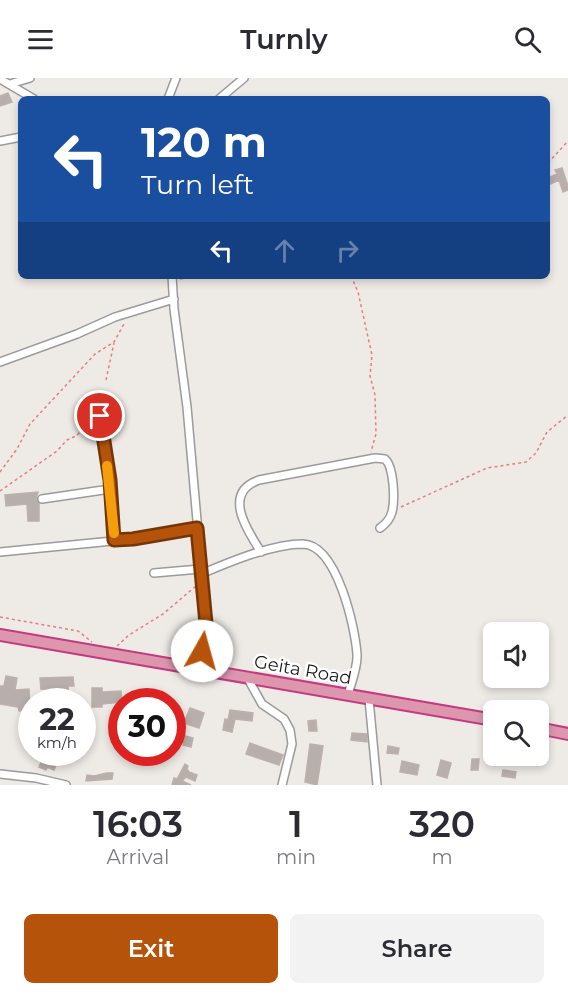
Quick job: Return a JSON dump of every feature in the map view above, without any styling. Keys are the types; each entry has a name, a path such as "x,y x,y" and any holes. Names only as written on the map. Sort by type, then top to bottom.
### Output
{"highway":[{"name":"Geita Road","path":"0,635 483,718"},
{"path":"549,730 568,734"}],"street":[{"path":"10,84 30,78"},
{"path":"169,96 176,78"},
{"path":"223,96 244,78"},
{"path":"1,79 29,96"},
{"path":"0,141 18,138"},
{"path":"172,279 187,407 207,634 198,668"},
{"path":"0,362 133,311 174,299"},
{"path":"100,413 114,540"},
{"path":"261,552 246,529 241,513 240,496 243,489 250,483 380,458 388,462 392,476 392,512 387,522 380,528"},
{"path":"42,499 110,489"},
{"path":"0,552 133,539 197,528"},
{"path":"154,573 201,575 261,552 303,544 322,552 333,566 349,614 357,656 348,695"},
{"path":"247,677 262,704 284,719 291,730 292,744 282,785"},
{"path":"369,699 377,785"},
{"path":"0,774 36,778 66,785"}],"path":[{"path":"550,161 568,141"},
{"path":"352,279 358,292 372,355 370,376 375,395 376,434 370,459"},
{"path":"106,380 114,342 133,311"},
{"path":"0,472 17,449 30,424 95,354 114,342"},
{"path":"0,491 76,436 100,413"},
{"path":"392,512 487,468 526,462 536,453 547,432 568,415"},
{"path":"114,650 129,635 163,614 201,575"},
{"path":"0,617 78,631 98,647"}],"building":[{"path":"8,93 12,102 0,106 0,96"},
{"path":"562,168 568,190 563,192 559,180 550,184 550,177 557,174 555,170"},
{"path":"38,492 36,499 39,503 39,521 28,521 27,504 6,506 5,495"},
{"path":"6,676 17,678 15,690 18,690 18,707 0,704 0,686 4,686"},
{"path":"73,677 74,686 41,688 40,678"},
{"path":"96,688 102,688 102,692 108,692 108,703 102,704 102,707 96,707"},
{"path":"190,708 204,713 199,728 186,724"},
{"path":"230,710 253,713 252,721 235,719 232,732 223,730"},
{"path":"316,720 317,731 309,731 308,721"},
{"path":"352,733 367,734 367,742 351,740"},
{"path":"186,736 193,738 191,747 186,746"},
{"path":"250,743 283,755 279,765 246,754"},
{"path":"310,744 323,746 317,785 305,782"},
{"path":"388,746 399,748 398,754 387,753"},
{"path":"472,759 479,759 478,770 471,770"},
{"path":"441,760 451,763 447,778 437,775"},
{"path":"402,761 419,765 417,775 400,772"},
{"path":"186,765 189,772 197,775 195,781 186,777 182,781 191,785 172,785 174,778 177,779"},
{"path":"39,766 56,766 54,770"},
{"path":"503,770 516,772 515,778 502,776"},
{"path":"113,773 112,779 86,781 87,775"}],"slow traffic":[{"path":"107,466 114,533"}],"route":[{"path":"100,416 110,480 114,540 197,528 207,634 202,651"}]}
